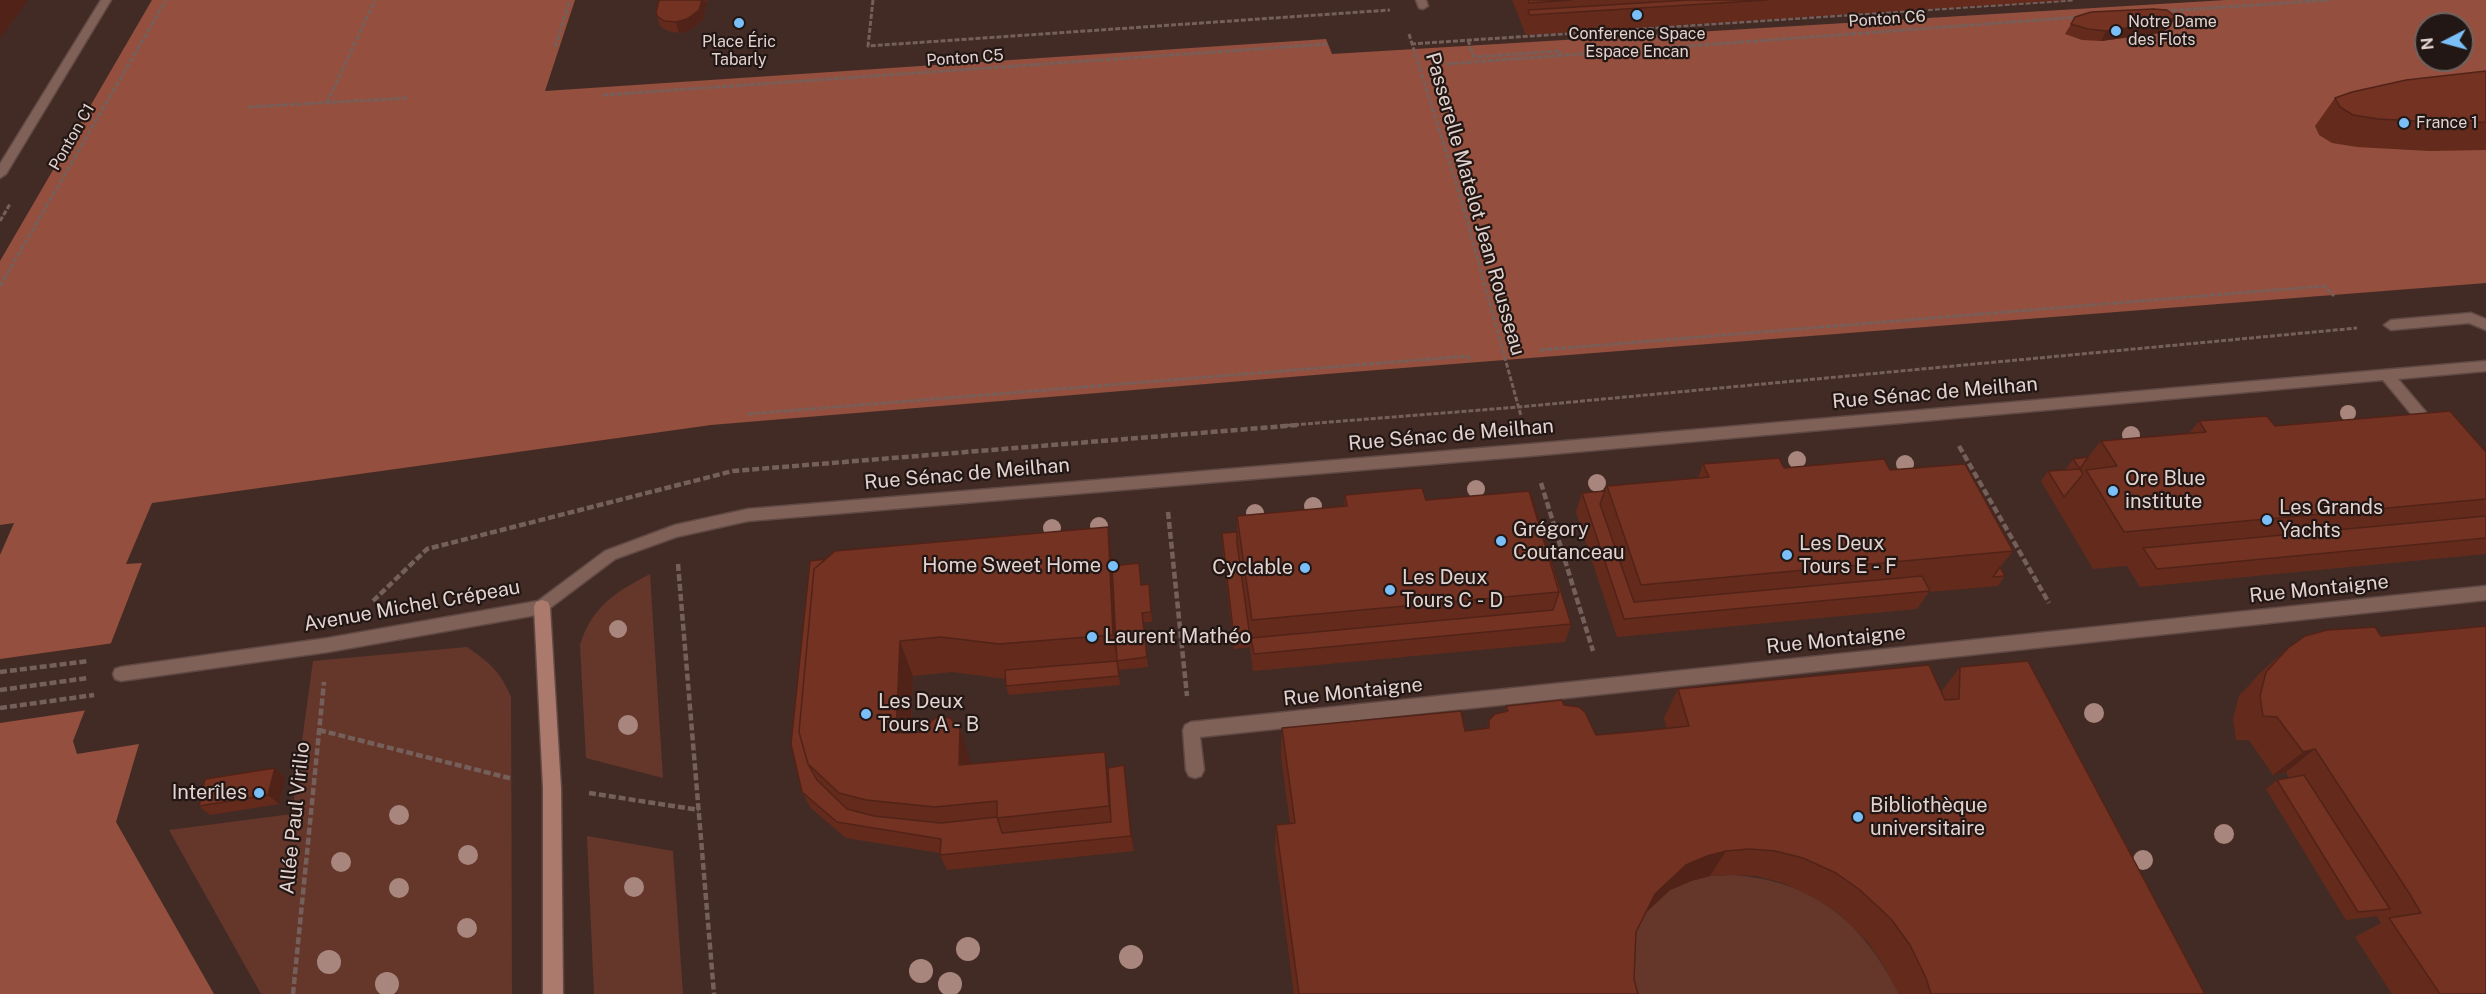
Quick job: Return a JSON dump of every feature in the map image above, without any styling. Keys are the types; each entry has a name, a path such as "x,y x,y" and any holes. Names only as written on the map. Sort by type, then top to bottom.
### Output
{"street":[{"path":"0,174 106,0"},
{"path":"2391,325 2471,318 2486,325"},
{"name":"Rue Sénac de Meilhan","path":"542,607 610,555 675,531 748,515 1530,450 2486,366"},
{"path":"2386,374 2440,438"},
{"name":"Rue Montaigne","path":"1191,730 2486,593"},
{"name":"Avenue Michel Crépeau","path":"121,674 328,645 542,607 552,788 553,994"},
{"path":"1191,730 1195,770"}],"path":[{"name":"Ponton C1","path":"0,286 166,0"},
{"path":"327,103 375,0"},
{"path":"555,47 570,0"},
{"path":"873,0 868,46 1391,9"},
{"path":"1560,55 1560,51 1474,57 1468,40 2073,0"},
{"path":"2156,12 2329,0"},
{"name":"Ponton C6","path":"1446,64 2084,17"},
{"name":"Passerelle Matelot Jean Rousseau","path":"1468,40 1412,44 1467,221 1530,450 1604,686"},
{"name":"Ponton C5","path":"603,95 1328,45"},
{"path":"248,107 408,98"},
{"path":"1540,350 2324,286 2334,296"},
{"path":"748,414 1468,356 1470,362"},
{"path":"1940,414 2068,637"},
{"path":"1165,479 1191,730"},
{"path":"675,531 714,994"},
{"name":"Allée Paul Virilio","path":"293,994 328,645"},
{"path":"0,672 97,660"},
{"path":"0,690 121,674"},
{"path":"0,708 93,696"},
{"path":"319,730 552,788 699,810"}],"shaded area":[{"path":"152,0 575,0 545,91 1326,39 1332,54 2226,0 2486,0 2486,283 711,425 152,503 126,564 142,563 73,741 77,754 139,744 116,822 214,994 0,994 0,555 14,523 0,525 0,261"},
{"path":"650,574 663,778 586,758 580,645 585,631 598,610 626,587"},
{"path":"467,647 493,668 511,697 512,994 261,994 169,830 292,814 313,661"},
{"path":"587,836 673,851 683,994 594,994"},
{"path":"1731,875 1787,886 1811,896 1832,909 1852,926 1869,946 1885,968 1899,994 1620,994 1640,918 1670,890 1710,876"}],"pier":[{"path":"114,643 88,710 0,723 0,659"}],"building":[{"path":"659,0 702,0 699,10 687,19 676,22 664,21 657,16"},
{"path":"1528,0 1571,0 1529,3"},
{"path":"1688,0 1767,0 1530,15 1528,10"},
{"path":"2167,10 2176,17 2166,22 2106,31 2071,24 2075,17 2091,12"},
{"path":"2486,71 2486,122 2452,123 2378,119 2353,115 2340,107 2335,98 2406,80"},
{"path":"2450,411 2486,452 2486,499 2124,532 2086,470 2117,466 2101,441 2206,432 2199,421 2267,416 2275,426"},
{"path":"2088,457 2080,469 2073,459"},
{"path":"1779,458 1784,468 1884,459 1890,470 1965,464 2013,551 1641,585 1607,486 1709,477 1703,464"},
{"path":"2080,469 2083,474 2064,497 2048,471"},
{"name":"Les Deux Tours C - D","path":"1422,488 1426,500 1529,491 1559,592 1252,620 1237,516 1347,506 1345,495"},
{"path":"1605,491 1600,504 1634,602 1922,576 1930,591 1624,619 1582,493"},
{"path":"1531,497 1571,624 1254,654 1251,638 1553,610 1559,592"},
{"path":"2486,516 2486,538 2157,569 2143,548"},
{"name":"Les Deux Tours A - B","path":"1108,527 1113,635 999,644 941,637 900,641 896,733 926,732 927,725 939,716 950,718 960,729 959,765 1105,752 1109,806 997,818 997,801 935,807 866,800 839,793 808,764 799,732 814,569 835,551"},
{"path":"1237,532 1250,637 1234,639 1222,533"},
{"path":"826,559 814,569 799,732 808,764 817,780 847,809 874,816 941,823 997,817 1002,833 1111,822 1108,768 1124,765 1131,836 940,855 941,839 837,822 802,792 791,744 810,561"},
{"path":"1139,563 1141,585 1149,584 1151,612 1142,613 1147,657 1117,661 1112,566"},
{"path":"2000,567 2005,576 1993,577"},
{"path":"2486,626 2486,994 2440,994 2389,918 2421,913 2411,896 2315,749 2303,752 2277,717 2263,716 2260,696 2266,672 2288,648 2305,636 2327,630 2375,627 2381,636"},
{"path":"1117,661 1119,676 1006,686 1005,670"},
{"path":"2028,661 2205,994 1931,994 1910,945 1891,919 1860,890 1836,873 1803,858 1775,851 1749,849 1726,851 1686,865 1655,894 1636,932 1634,979 1638,994 1299,994 1276,825 1295,823 1282,728 1461,711 1465,731 1489,728 1489,720 1495,714 1508,711 1506,706 1562,700 1564,705 1579,707 1585,712 1596,735 1642,731 1689,726 1678,689 1929,665 1945,700 1959,699 1960,667"},
{"path":"275,768 268,795 199,806 205,779"},
{"path":"2304,775 2390,909 2358,912 2277,780"}],"place":[{"name":"Conference Space Espace Encan","path":"1637,15"},
{"name":"Place Éric Tabarly","path":"739,23"},
{"name":"Notre Dame des Flots","path":"2116,31"},
{"name":"France 1","path":"2404,123"},
{"name":"Ore Blue institute","path":"2113,491"},
{"name":"Les Grands Yachts","path":"2267,520"},
{"name":"Grégory Coutanceau","path":"1501,541"},
{"name":"Les Deux Tours E - F","path":"1787,555"},
{"name":"Home Sweet Home","path":"1113,566"},
{"name":"Cyclable","path":"1305,568"},
{"name":"Les Deux Tours C - D","path":"1390,590"},
{"name":"Laurent Mathéo","path":"1092,637"},
{"name":"Les Deux Tours A - B","path":"866,714"},
{"name":"Interîles","path":"259,793"},
{"name":"Bibliothèque universitaire","path":"1858,817"}]}
